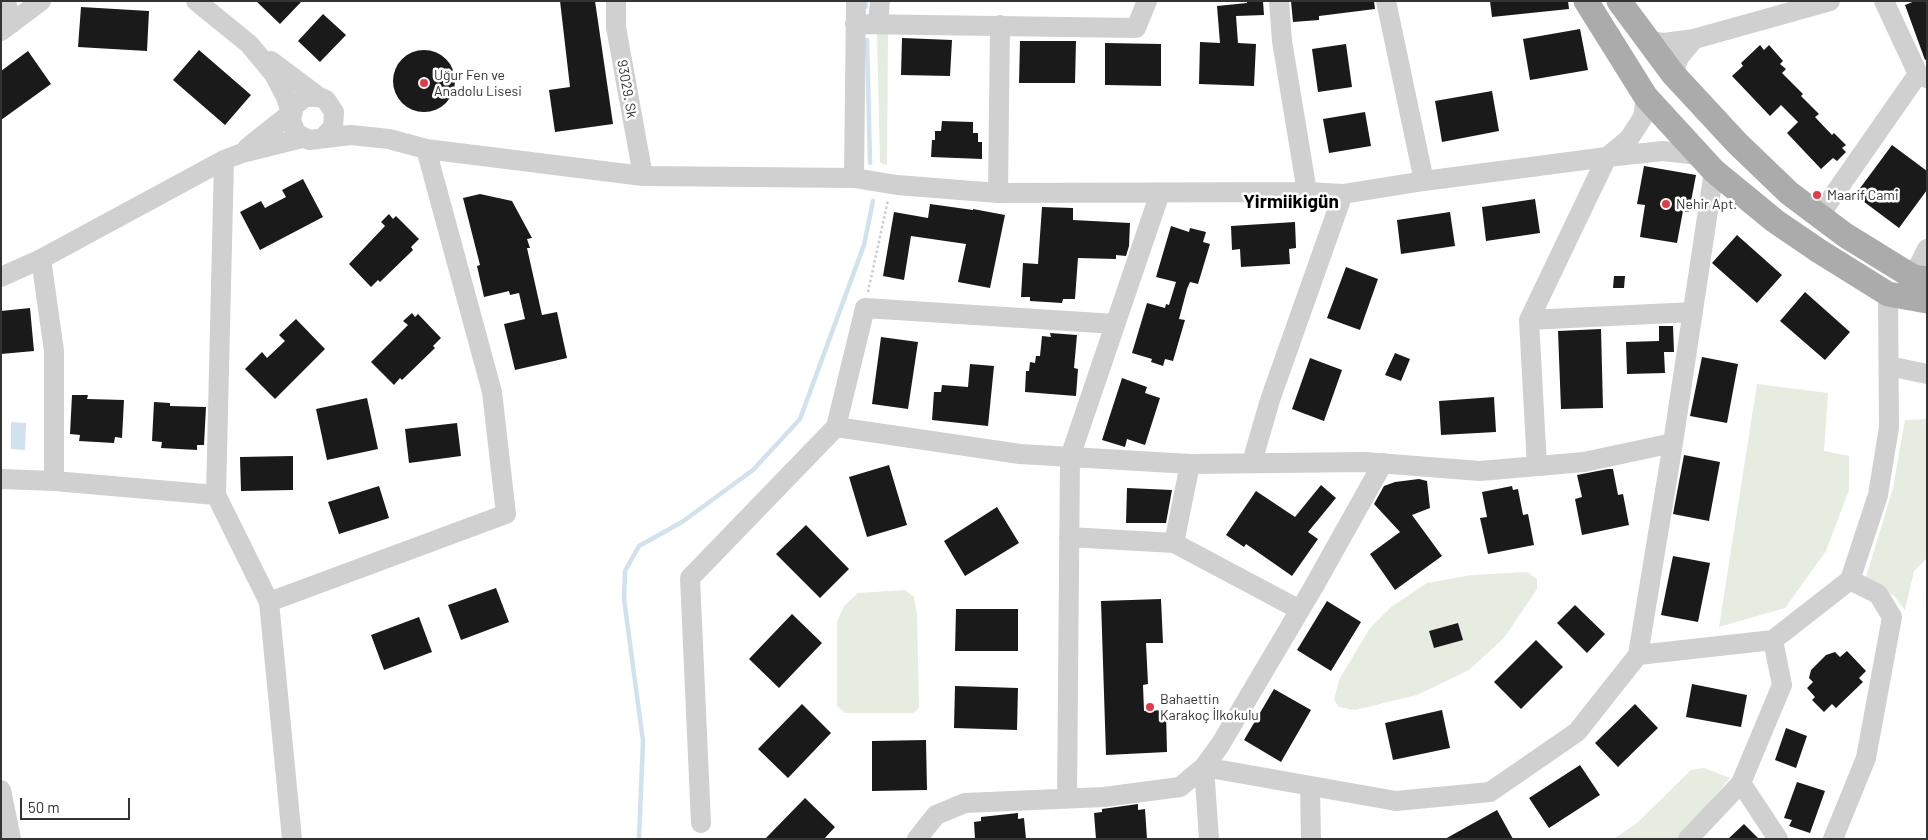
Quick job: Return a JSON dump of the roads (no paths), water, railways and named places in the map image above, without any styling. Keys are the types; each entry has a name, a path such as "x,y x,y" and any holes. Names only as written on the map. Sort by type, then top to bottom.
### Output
{"main road":[{"path":"1586,1 1646,97 1708,164 1775,222 1819,252 1888,294 1927,301"},
{"path":"1618,1 1673,74 1737,143 1789,193 1845,235 1920,278"},
{"path":"1646,97 1650,87 1660,78 1673,74"},
{"path":"1708,164 1722,162 1732,152 1737,143"}],"street":[{"path":"6,1 6,28"},
{"path":"6,28 41,1"},
{"path":"196,1 249,44 325,101 363,127 389,139"},
{"name":"93029. Sk","path":"616,1 616,27 643,176"},
{"path":"854,178 856,1"},
{"path":"878,23 880,1"},
{"path":"856,24 1136,28 1147,1"},
{"path":"1279,1 1283,50 1307,192"},
{"path":"1386,1 1424,181"},
{"path":"1648,42 1664,43 1694,39 1830,1"},
{"path":"1820,216 1923,76 1884,1"},
{"path":"998,193 1000,25"},
{"path":"1673,74 1679,57 1694,39"},
{"path":"249,44 274,74 286,96 291,113 292,127 302,138"},
{"path":"1,277 41,260 233,156 291,113 299,101 305,97 325,101 335,119 329,133 323,138"},
{"path":"1537,466 1529,320 1607,157 1629,139 1643,117 1646,97"},
{"path":"233,156 302,138 316,140 351,135 389,139 426,149 643,176 854,178 891,184 998,193 1307,192 1343,194 1424,181 1663,150 1708,164 1693,312 1638,655 1577,732 1490,792 1396,801 1204,768"},
{"path":"269,602 506,514 492,392 426,149"},
{"path":"233,156 216,496 269,602 292,839"},
{"path":"1067,799 1070,457 1160,193"},
{"path":"1252,462 1270,400 1343,194"},
{"path":"1920,278 1927,249"},
{"path":"41,260 54,350 54,481"},
{"path":"1638,655 1773,640 1850,580 1878,494 1889,427 1888,294"},
{"path":"702,824 690,578 836,427 865,308 1115,324"},
{"path":"1529,320 1693,312"},
{"path":"1889,366 1927,374"},
{"path":"836,427 1020,454 1190,464 1252,462 1383,463 1480,470 1584,462 1673,443"},
{"path":"917,839 936,815 965,803 1104,797 1180,787 1204,768 1220,745 1300,610 1383,463"},
{"path":"1174,543 1190,464"},
{"path":"1,479 54,481 216,496"},
{"path":"1069,537 1174,543 1300,610"},
{"path":"1833,839 1866,758 1892,617 1878,594 1850,580"},
{"path":"1688,839 1741,783 1782,686 1773,640"},
{"path":"1204,768 1209,839"},
{"path":"1741,783 1778,839"},
{"path":"1310,786 1311,839"},
{"path":"1,790 11,839"}],"water":[{"path":"11,422 26,423 25,450 11,449"}],"waterway":[{"path":"866,1 866,7"},
{"path":"867,40 870,163"},
{"path":"639,839 643,741 624,599 625,571 639,546 682,522 753,470 800,419 864,245 873,201"}],"place":[{"name":"Uğur Fen ve Anadolu Lisesi","path":"424,83"},
{"name":"Maarif Cami","path":"1817,195"},
{"name":"Nehir Apt.","path":"1666,204"},
{"name":"Bahaettin Karakoç İlkokulu","path":"1150,707"}],"district":[{"name":"Yirmiikigün","path":"1291,202"}]}
